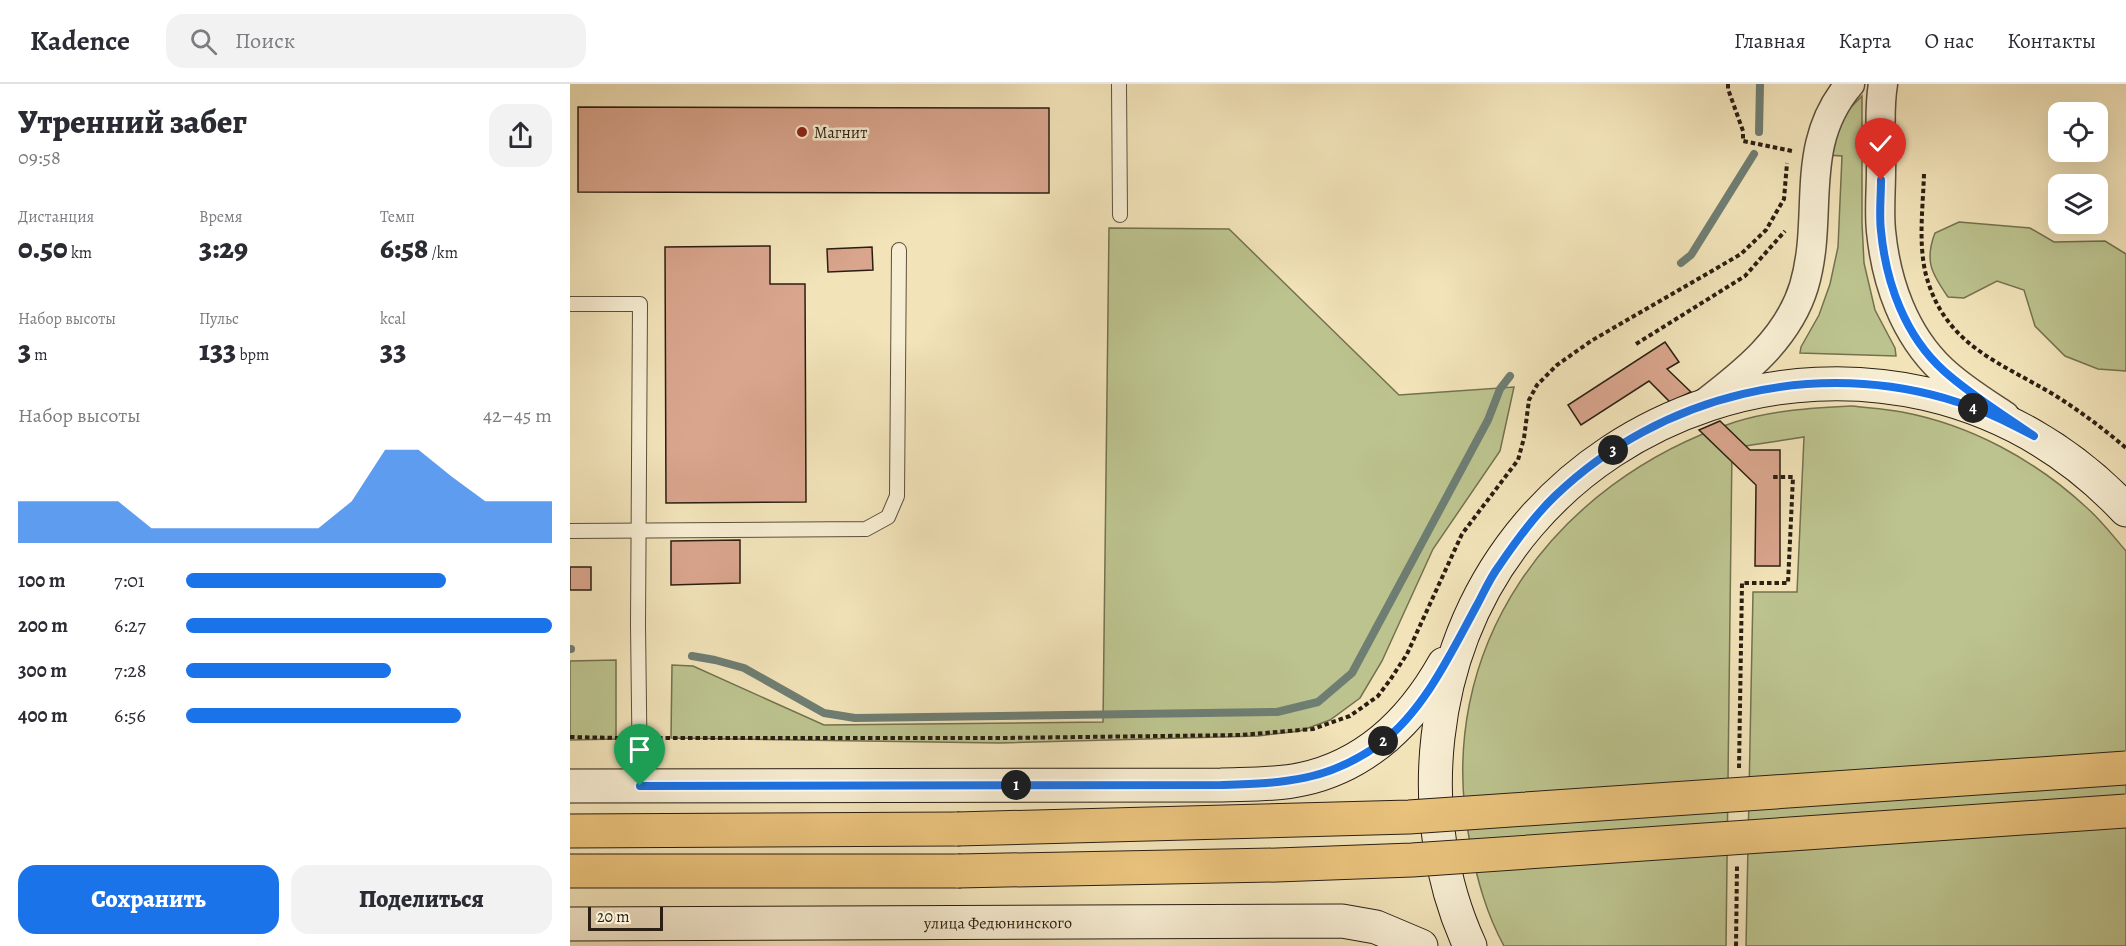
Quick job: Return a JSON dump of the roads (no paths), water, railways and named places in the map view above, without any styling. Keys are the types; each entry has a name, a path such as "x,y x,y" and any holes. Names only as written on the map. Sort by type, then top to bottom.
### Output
{"highway":[{"path":"570,831 957,829 1409,817 2126,768"},
{"path":"570,872 958,871 1412,860 2126,812"}],"main road":[{"path":"570,786 1221,785 1302,779 1334,770 1361,757 1384,741 1407,717 1431,687 1497,568 1528,525 1555,496 1607,454 1644,432 1701,406 1746,393 1810,383 1847,382 1922,392 1958,402 1992,415 2034,436 2074,462 2126,510"},
{"path":"1470,946 1456,910 1443,861 1436,811 1436,761 1441,711 1453,662 1472,615"},
{"name":"улица Федюнинского","path":"571,925 608,923 1342,921 1376,927 1421,946"},
{"path":"608,923 679,946"}],"street":[{"path":"1701,406 1732,382 1775,340 1795,307 1809,265 1814,169 1820,143 1826,122 1834,106 1850,84"},
{"path":"1883,84 1881,229 1886,266 1905,320 1918,343 1942,369 1962,386 2034,436"}],"lane":[{"path":"1119,84 1120,215"},
{"path":"570,531 866,529 888,517 897,496 899,250"},
{"path":"570,304 640,304 640,786"}],"waterway":[{"path":"1759,132 1760,84"},
{"path":"1681,263 1691,255 1754,154"},
{"path":"692,656 744,668 824,713 855,718 1277,712 1318,702 1352,673 1488,420 1500,389 1510,376"}],"place":[{"name":"Магнит","path":"802,132"}]}
